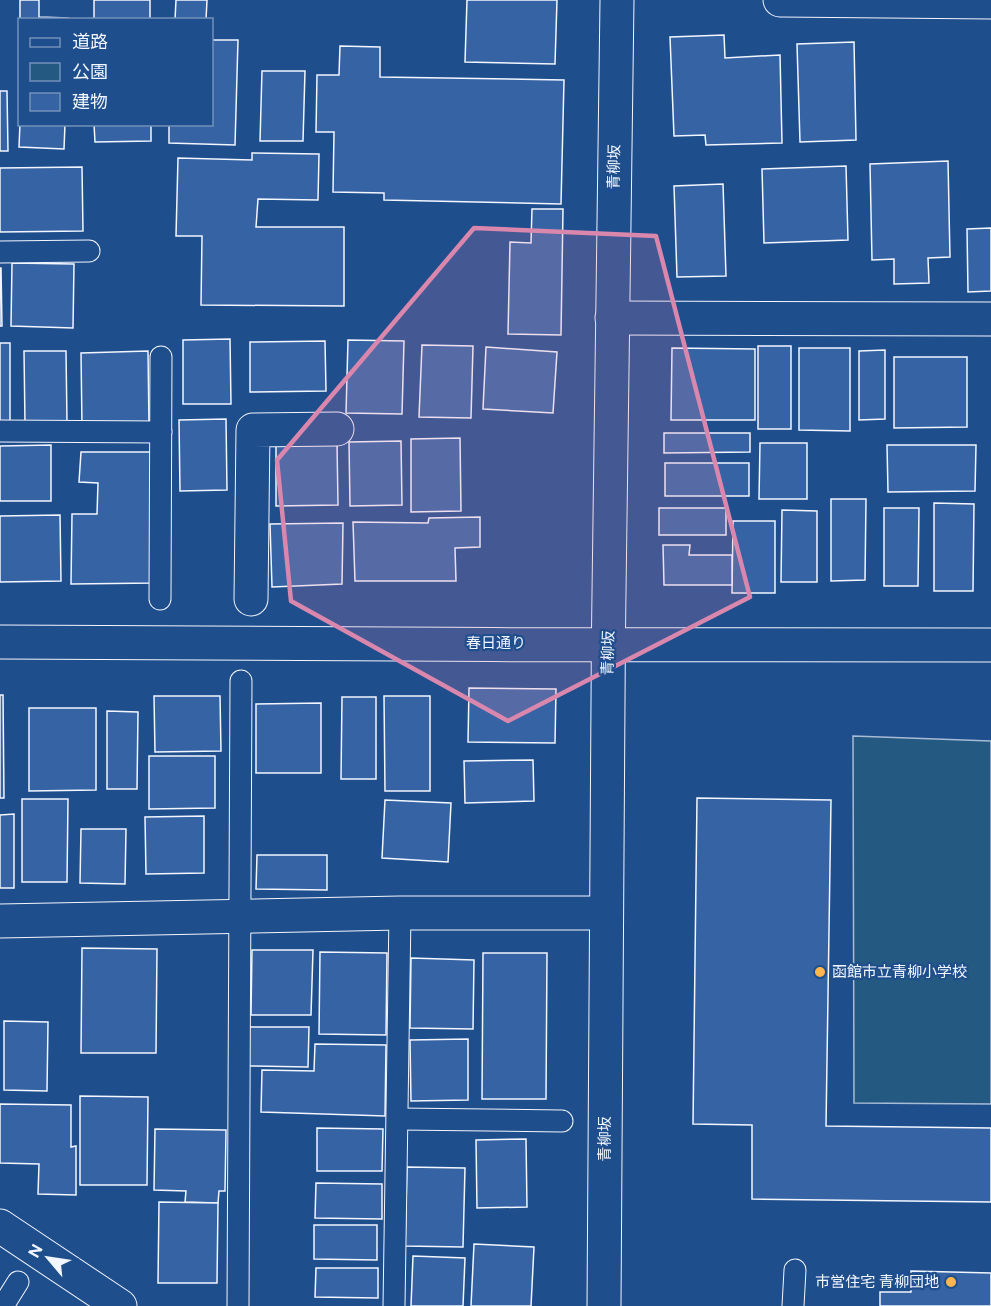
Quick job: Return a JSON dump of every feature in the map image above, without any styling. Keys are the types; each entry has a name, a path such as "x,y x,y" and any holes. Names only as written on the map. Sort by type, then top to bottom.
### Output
{"street":[{"name":"青柳坂","path":"604,1306 605,913 617,0"},
{"path":"780,0 991,2"},
{"path":"612,318 991,319"},
{"path":"251,599 253,430 337,429"},
{"name":"春日通り","path":"0,642 991,645"},
{"path":"0,921 240,916 605,913"},
{"path":"0,1226 120,1306"}],"lane":[{"path":"0,252 89,251"},
{"path":"160,598 161,357"},
{"path":"0,431 160,432"},
{"path":"238,1306 241,681"},
{"path":"394,1306 400,914"},
{"path":"398,1119 562,1121"},
{"path":"793,1306 795,1270"},
{"path":"3,1306 18,1282"}],"highlighted area":[{"path":"474,228 656,236 750,597 508,721 291,601 277,460"}],"green space":[{"path":"853,736 991,741 991,1104 854,1103"}],"building":[{"path":"20,0 39,0 39,17 68,18 20,18"},
{"path":"94,0 150,0 150,18 94,18"},
{"path":"176,0 207,0 206,18 175,18"},
{"path":"467,0 557,0 555,64 465,62"},
{"path":"724,35 725,58 780,55 782,143 706,145 705,135 674,136 670,37"},
{"path":"213,40 238,40 235,145 169,143 169,126 213,126"},
{"path":"854,42 856,140 800,142 797,44"},
{"path":"340,46 380,47 380,77 564,80 561,204 384,200 384,193 333,192 334,132 316,132 317,75 339,75"},
{"path":"262,71 305,71 303,141 260,141"},
{"path":"0,91 7,91 8,151 0,151"},
{"path":"20,126 65,126 64,149 19,147"},
{"path":"94,126 151,126 151,141 95,142"},
{"path":"252,153 319,154 318,200 258,199 256,227 344,227 344,306 201,305 202,236 176,236 178,158 252,160"},
{"path":"948,161 950,257 928,258 929,283 894,284 894,259 872,260 870,164"},
{"path":"846,166 848,240 764,243 762,169"},
{"path":"82,167 83,231 0,232 0,168"},
{"path":"723,184 726,276 677,277 674,186"},
{"path":"532,209 563,209 561,335 508,334 510,242 531,243"},
{"path":"991,228 991,291 968,292 967,229"},
{"path":"12,263 74,264 73,328 11,326"},
{"path":"1,268 2,326 0,326"},
{"path":"230,339 231,404 183,404 183,340"},
{"path":"348,340 404,341 402,414 346,413"},
{"path":"325,341 326,391 250,392 250,342"},
{"path":"0,343 10,343 10,421 0,421"},
{"path":"422,345 473,346 471,418 419,417"},
{"path":"758,346 791,346 791,429 758,429"},
{"path":"486,347 557,352 553,413 483,409"},
{"path":"672,348 755,349 755,420 671,420"},
{"path":"799,348 850,348 850,431 799,430"},
{"path":"885,350 885,419 859,420 859,351"},
{"path":"24,351 66,351 67,423 25,424"},
{"path":"148,351 149,426 82,427 81,353"},
{"path":"894,357 967,357 967,427 894,428"},
{"path":"226,419 227,490 180,491 179,420"},
{"path":"664,433 750,433 750,452 664,453"},
{"path":"460,438 461,511 411,512 411,439"},
{"path":"401,441 402,505 350,506 349,442"},
{"path":"276,443 337,443 338,505 276,506"},
{"path":"760,443 807,443 807,499 759,499"},
{"path":"51,445 51,501 0,501 0,446"},
{"path":"887,445 976,445 975,491 888,492"},
{"path":"81,452 155,452 155,583 71,584 72,514 97,514 98,483 79,482"},
{"path":"665,463 749,463 749,496 665,496"},
{"path":"831,499 866,499 865,580 831,581"},
{"path":"934,503 974,504 973,591 934,591"},
{"path":"659,508 726,508 726,535 659,535"},
{"path":"884,508 919,508 918,586 884,586"},
{"path":"782,510 817,511 817,582 781,582"},
{"path":"60,515 61,581 0,582 0,516"},
{"path":"480,517 480,547 455,548 456,581 355,581 353,522 428,523 429,518"},
{"path":"733,521 775,521 775,593 732,593"},
{"path":"343,523 342,584 272,587 270,524"},
{"path":"663,545 690,545 689,555 732,555 732,585 664,585"},
{"path":"469,688 556,689 555,743 468,742"},
{"path":"0,695 3,695 4,798 0,798"},
{"path":"154,696 220,696 221,751 155,752"},
{"path":"384,696 430,696 430,791 385,791"},
{"path":"342,697 376,697 376,779 341,779"},
{"path":"321,703 321,773 256,773 256,704"},
{"path":"29,708 96,708 96,790 29,791"},
{"path":"107,711 138,712 137,789 107,789"},
{"path":"149,756 215,756 215,808 149,809"},
{"path":"533,760 534,801 465,803 464,761"},
{"path":"697,798 831,800 826,1126 991,1128 991,1202 752,1199 752,1125 693,1124"},
{"path":"22,799 68,799 67,882 22,882"},
{"path":"385,800 451,803 448,862 382,858"},
{"path":"14,814 14,888 0,888 0,815"},
{"path":"204,816 204,873 146,874 145,817"},
{"path":"81,829 126,829 125,884 80,883"},
{"path":"257,855 327,855 327,890 256,889"},
{"path":"82,948 157,949 156,1053 81,1053"},
{"path":"252,950 313,950 311,1015 251,1015"},
{"path":"320,952 387,953 386,1035 319,1034"},
{"path":"483,953 547,953 546,1099 482,1099"},
{"path":"411,958 474,960 473,1029 410,1028"},
{"path":"4,1021 48,1022 47,1091 4,1090"},
{"path":"249,1027 309,1027 308,1067 249,1066"},
{"path":"468,1039 468,1100 411,1101 410,1040"},
{"path":"315,1044 386,1045 385,1116 261,1112 262,1070 314,1071"},
{"path":"80,1096 148,1097 147,1185 80,1185"},
{"path":"0,1104 71,1105 71,1147 76,1146 76,1195 38,1194 39,1164 0,1163"},
{"path":"317,1128 383,1129 382,1171 317,1171"},
{"path":"155,1129 226,1130 225,1191 219,1191 218,1203 185,1202 186,1191 154,1190"},
{"path":"526,1139 527,1207 477,1208 476,1140"},
{"path":"407,1167 465,1168 463,1247 405,1246"},
{"path":"316,1183 382,1184 382,1219 315,1218"},
{"path":"159,1202 218,1203 217,1283 158,1283"},
{"path":"314,1225 377,1225 377,1260 314,1259"},
{"path":"474,1244 534,1247 531,1306 471,1306"},
{"path":"413,1256 465,1258 463,1306 411,1306"},
{"path":"316,1268 378,1268 378,1298 315,1297"},
{"name":"市営住宅 青柳団地","path":"911,1271 991,1273 991,1306 880,1306 880,1292 911,1292"}],"place":[{"name":"函館市立青柳小学校","path":"820,972"},
{"name":"市営住宅 青柳団地","path":"951,1282"}]}
